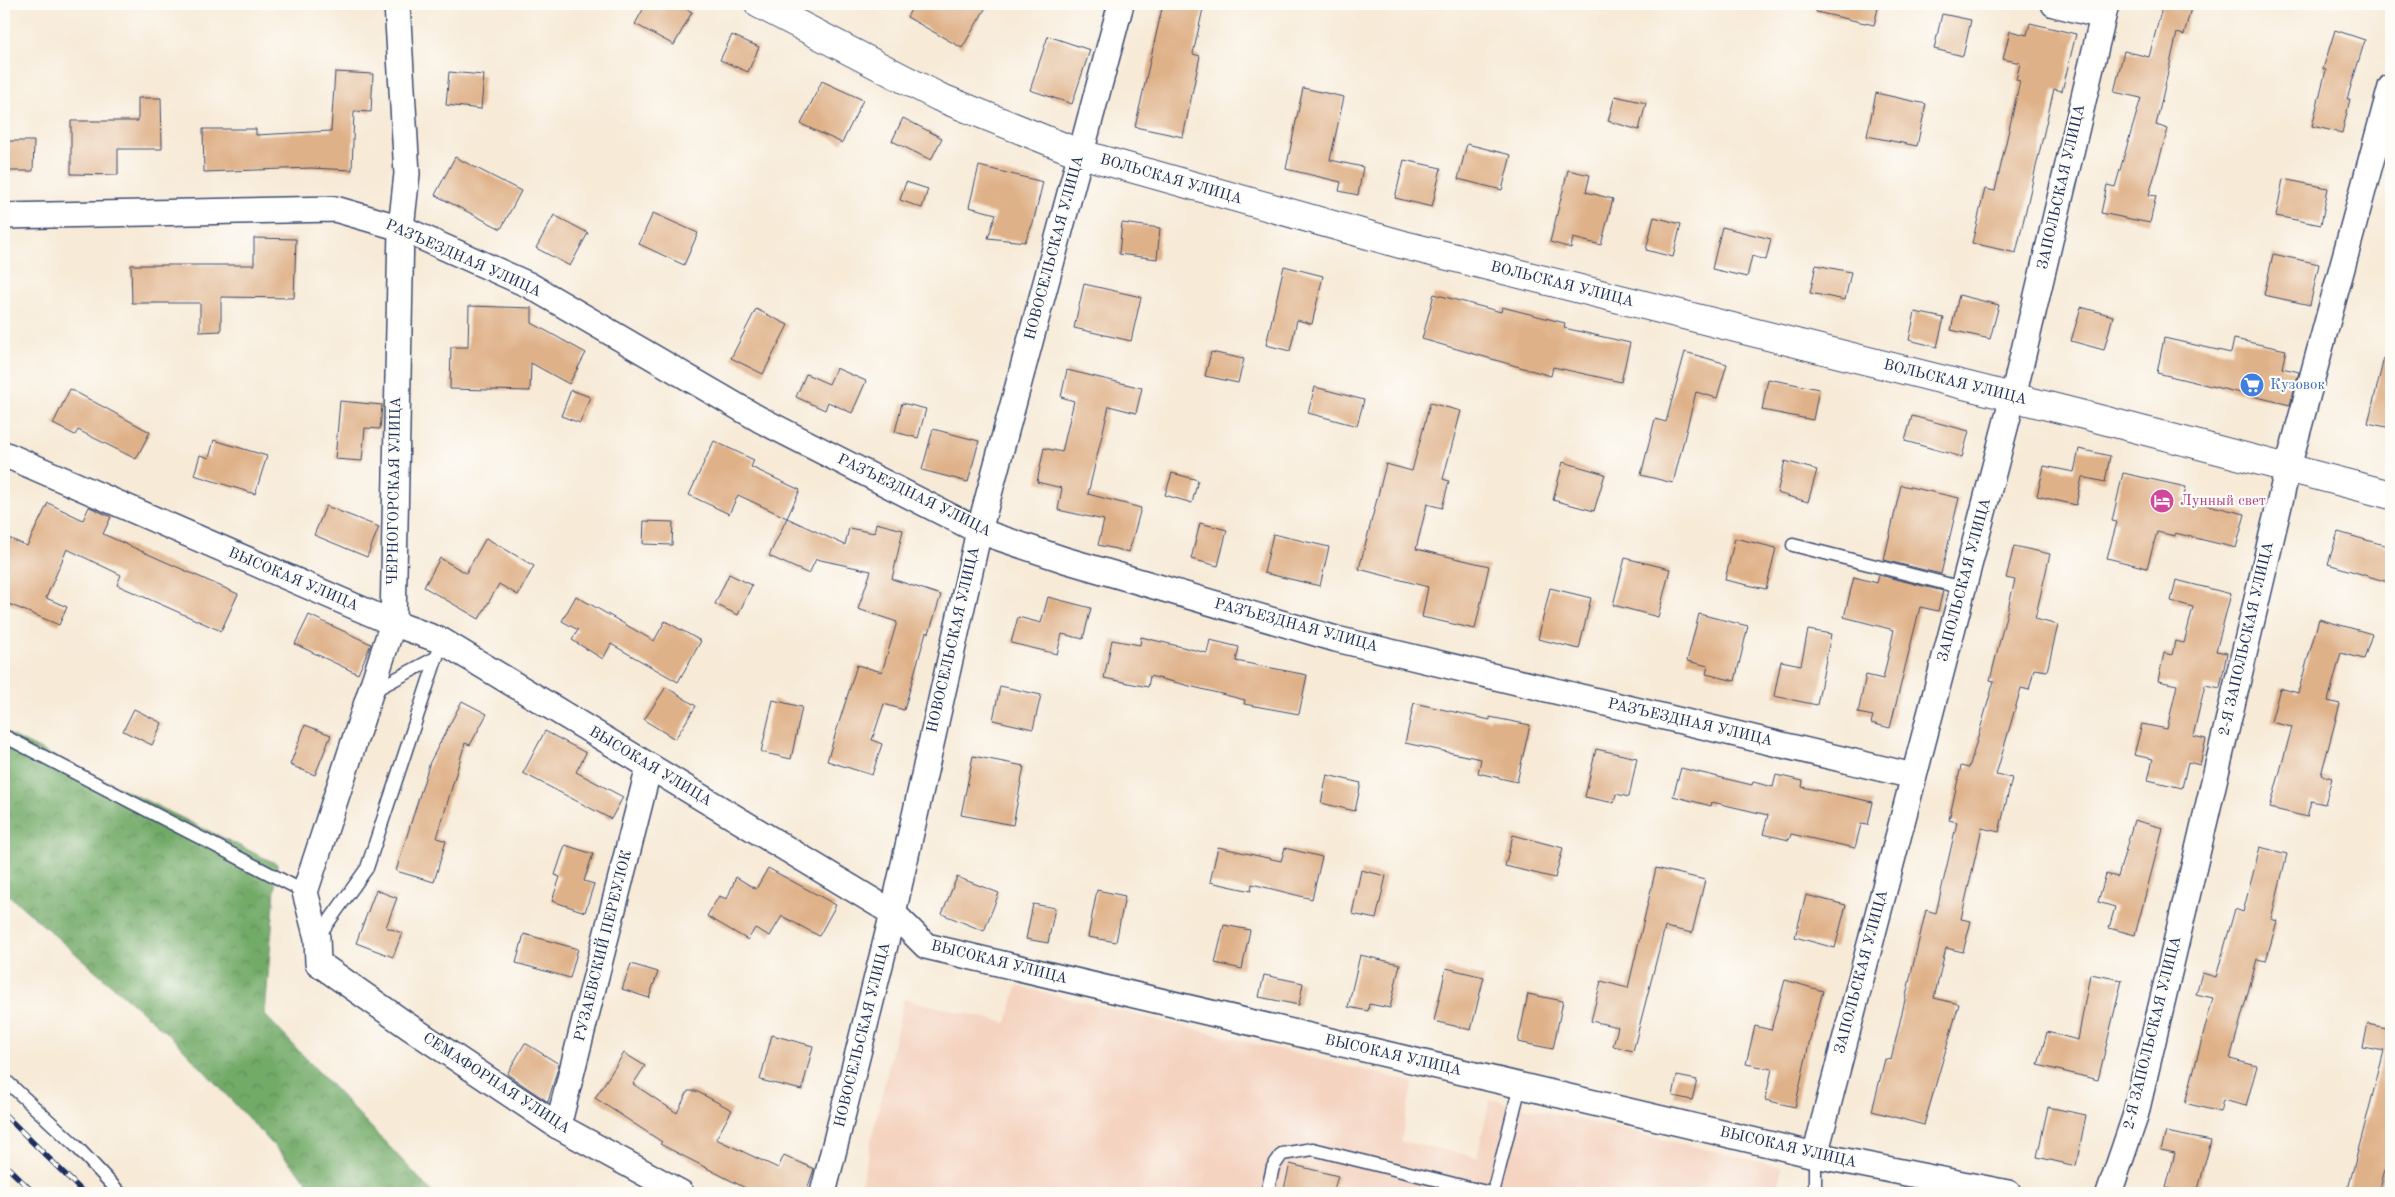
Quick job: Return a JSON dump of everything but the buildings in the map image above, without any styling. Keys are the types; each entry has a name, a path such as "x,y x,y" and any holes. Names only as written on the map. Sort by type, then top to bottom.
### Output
{"street":[{"name":"ЧЕРНОГОРСКАЯ УЛИЦА","path":"305,892 393,623 401,228 407,174 397,4"},
{"name":"ВОЛЬСКАЯ УЛИЦА","path":"759,4 939,97 1081,154 1404,245 2013,397 2288,467 2391,496"},
{"name":"НОВОСЕЛЬСКАЯ УЛИЦА","path":"823,1193 893,913 979,531 1121,4"},
{"path":"2054,4 2104,10"},
{"name":"ЗАПОЛЬСКАЯ УЛИЦА","path":"1815,1155 2013,397 2104,10"},
{"name":"2-Я ЗАПОЛЬСКАЯ УЛИЦА","path":"2109,1193 2135,1117 2288,467 2391,87"},
{"name":"РАЗЪЕЗДНАЯ УЛИЦА","path":"4,216 335,209 401,228 529,285 759,419 979,531 1065,560 1336,638 1913,776"},
{"name":"ВЫСОКАЯ УЛИЦА","path":"4,454 393,623 650,766 893,913 926,946 1815,1155 2008,1193"},
{"name":"РУЗАЕВСКИЙ ПЕРЕУЛОК","path":"558,1126 650,766"},
{"path":"305,892 317,938"},
{"name":"СЕМАФОРНАЯ УЛИЦА","path":"317,938 318,963 408,1026 558,1126 681,1193"}],"lane":[{"path":"1793,544 1963,588"},
{"path":"370,692 439,649"},
{"path":"317,938 367,868 439,649"},
{"path":"4,736 305,892"},
{"path":"4,1079 76,1146 120,1193"},
{"path":"1267,1193 1274,1167 1282,1154 1313,1149 1492,1193 1520,1086"},
{"path":"1815,1155 1815,1193"}],"shaded area":[{"path":"1017,986 1413,1082 1401,1141 1477,1157 1490,1099 1782,1167 1776,1193 859,1193 904,999 1007,1023"}],"green space":[{"path":"4,732 277,864 265,1015 433,1193 318,1193 178,1043 4,891"}],"railway":[{"path":"4,1114 84,1193"},
{"path":"4,1164 34,1193"}],"place":[{"name":"Кузовок","path":"2252,385"},
{"name":"Лунный свет","path":"2162,501"}]}
